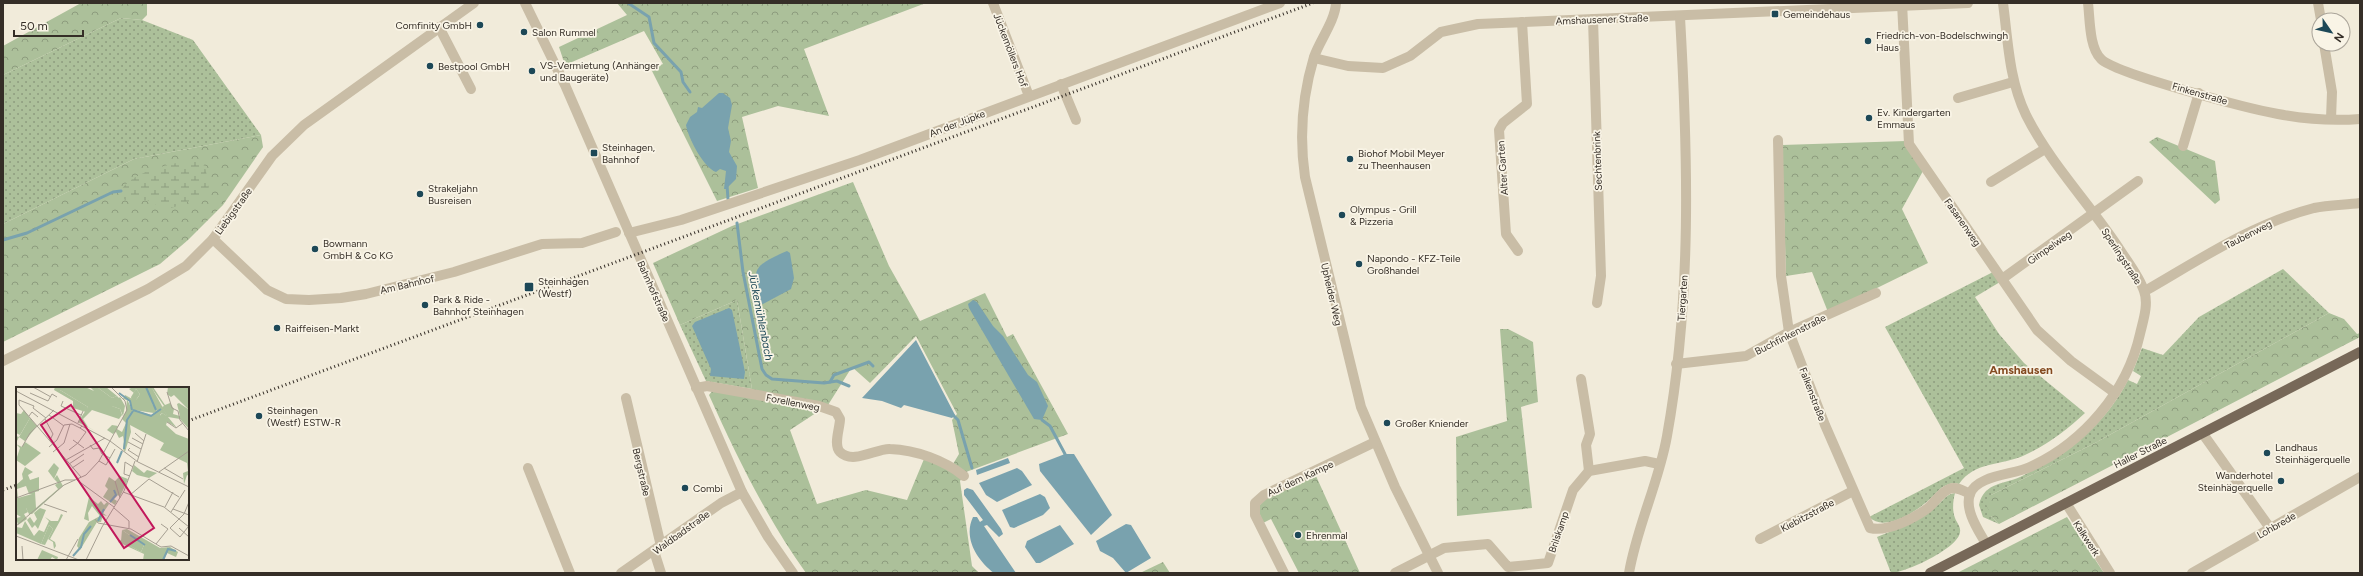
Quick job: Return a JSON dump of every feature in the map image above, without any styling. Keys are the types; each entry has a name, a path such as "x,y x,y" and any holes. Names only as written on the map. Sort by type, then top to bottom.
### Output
{"main road":[{"name":"Haller Straße","path":"1930,573 2360,352"}],"street":[{"name":"Liebigstraße","path":"3,361 148,289 186,266 213,239 272,156 304,125 474,3"},
{"name":"Bahnhofstraße","path":"526,3 564,85 742,492 768,537 793,573"},
{"name":"Jückemöllers Hof","path":"993,3 1029,96"},
{"name":"An der Jüpke","path":"629,233 681,220 860,160 1280,3"},
{"name":"Upheider Weg","path":"1336,3 1333,16 1314,58 1301,127 1301,149 1305,176 1353,379 1374,442 1438,573"},
{"name":"Amshausener Straße","path":"1314,58 1348,66 1383,68 1410,56 1441,32 1478,24 1968,3"},
{"name":"Sperlingstraße","path":"1970,494 1981,482 2030,467 2061,448 2093,423 2115,393 2130,366 2140,336 2146,304 2145,291 2116,243 2045,148 2025,113 2013,82 2003,3"},
{"name":"Finkenstraße","path":"2088,3 2095,51 2101,60 2135,75 2278,114 2332,119 2360,118"},
{"name":"Fasanenweg","path":"1902,5 1909,144 2037,330 2071,361 2115,393"},
{"name":"Tiergarten","path":"1629,573 1667,437 1676,364 1688,225 1685,103 1680,16"},
{"name":"Sechtenbrink","path":"1593,19 1601,276 1597,303"},
{"name":"Alter Garten","path":"1518,251 1506,234 1499,130 1503,124 1527,104 1522,22"},
{"path":"439,27 471,89"},
{"path":"2325,52 2332,92 2332,119"},
{"path":"1958,98 2013,82"},
{"path":"1061,84 1076,120"},
{"path":"2183,146 2199,93"},
{"name":"Falkenstraße","path":"1778,140 1781,276 1789,332 1870,528 1877,530 1894,526 1909,519 1927,508 1950,489 1957,488 1970,494"},
{"path":"1991,182 2045,148"},
{"path":"2095,214 2138,181"},
{"name":"Taubenweg","path":"2145,291 2248,232 2280,218 2316,208 2360,203"},
{"name":"Gimpelweg","path":"2002,279 2095,214"},
{"name":"Am Bahnhof","path":"213,239 267,290 286,299 309,300 340,298 366,294 454,272 542,244 582,243 616,232"},
{"name":"Buchfinkenstraße","path":"1676,364 1746,356 1789,332 1876,293"},
{"path":"1581,379 1590,434 1586,445 1589,471 1645,461 1659,464"},
{"name":"Forellenweg","path":"696,388 707,386 818,406 832,410 840,419 837,444 840,452 843,454 860,457 888,449 905,450 953,467 964,476"},
{"name":"Bergstraße","path":"626,398 661,573"},
{"path":"2203,434 2270,528"},
{"name":"Auf dem Kampe","path":"1284,573 1255,515 1255,503 1264,495 1374,442"},
{"path":"528,468 570,573"},
{"name":"Brilskamp","path":"1429,555 1444,548 1488,544 1508,567 1548,563 1573,490 1589,471"},
{"name":"Lohbrede","path":"2192,573 2360,478"},
{"name":"Kiebitzstraße","path":"1760,539 1853,490"},
{"name":"Waldbadstraße","path":"621,573 721,503 742,492"},
{"path":"1970,494 1968,503 1973,518 1986,544"},
{"name":"Kalkwerk","path":"2066,503 2110,573"},
{"path":"1395,573 1429,555"}],"green space":[{"path":"81,3 147,3 147,15 142,20 121,18 3,75 3,46"},
{"path":"617,3 926,3 804,49 829,116 778,106 742,117 758,188 717,201 651,69 663,64 644,31 565,65 559,47 627,15"},
{"path":"121,18 142,20 193,40 261,135 134,159 3,224 3,75"},
{"path":"261,135 263,147 223,205 188,240 160,264 3,342 3,224 134,159"},
{"path":"2157,137 2215,161 2220,200 2215,204 2149,142"},
{"path":"1906,141 1923,171 1902,209 1928,263 1828,312 1812,272 1786,276 1782,145"},
{"path":"194,160 205,166 209,187 202,194 189,201 175,207 165,209 147,200 125,200 120,195 123,187 140,175 163,166"},
{"path":"853,182 889,266 920,321 985,293 1007,337 1013,334 1068,434 966,472 960,481 972,566 979,573 806,573 791,552 753,486 709,395 713,390 756,398 752,389 737,300 680,325 653,263 732,226","holes":["916,336 957,414 952,420 959,454 950,469 924,459 907,500 866,490 817,504 790,430 828,405 852,367 870,383"]},
{"path":"2283,269 2329,313 2095,443 1991,495 1991,516 1999,524 1983,517 1979,505 1986,492 1997,485 2024,475 2056,457 2070,447 2097,424 2119,396 2128,380 2137,384 2141,376 2133,371 2142,348 2163,355 2199,317"},
{"path":"1993,272 2000,282 1975,297 1999,334 2024,363 2085,413 2056,437 2041,447 2025,455 1973,471 1959,484 1954,483 1942,487 1924,504 1901,518 1892,522 1883,523 1876,521 1869,517 1964,468 1885,327"},
{"path":"737,300 752,389 706,381 680,325"},
{"path":"2329,313 2344,319 2357,334 2360,333 2360,337 1999,524 1991,516 1986,504 1991,495 2095,443"},
{"path":"1500,329 1508,329 1533,342 1538,402 1521,407 1532,508 1457,516 1456,437 1507,421"},
{"path":"1316,476 1360,573 1299,573 1271,519 1263,523 1259,509 1260,505 1264,501 1286,488"},
{"path":"1955,493 1953,512 1960,530 1957,538 1951,545 1941,552 1919,564 1908,569 1891,573 1877,537 1914,521 1938,505 1944,498"},
{"path":"2067,517 2104,573 1957,573"},
{"path":"1163,562 1170,573 1140,573"}],"water":[{"path":"719,93 723,93 730,98 732,105 728,128 731,141 729,152 737,166 736,179 726,189 724,189 726,171 720,169 716,172 707,165 693,145 686,125 690,117 697,112 698,107 702,108"},
{"path":"787,251 790,253 794,278 791,289 763,304 760,303 756,282 758,269 768,260"},
{"path":"973,300 977,302 993,326 1003,336 1028,375 1037,382 1048,406 1042,420 1034,419 969,308 968,304"},
{"path":"729,308 732,310 745,372 744,379 710,376 711,369 692,326 695,322"},
{"path":"916,340 955,415 952,418 904,405 901,408 882,401 862,398"},
{"path":"1065,454 1074,454 1112,515 1091,535 1040,471 1039,464"},
{"path":"1008,458 1010,463 977,475 976,470"},
{"path":"1017,468 1022,471 1032,485 997,502 986,495 979,483"},
{"path":"967,488 973,490 1001,529 1003,534 999,537 987,525 984,526 1016,573 994,573 977,555 971,541 970,525 973,517 977,517 980,522 983,520 964,495 964,490"},
{"path":"1040,494 1045,497 1050,508 1043,515 1014,528 1010,527 1002,510"},
{"path":"1126,524 1131,525 1151,558 1126,573 1113,558 1100,551 1096,541"},
{"path":"1060,525 1074,544 1040,563 1036,563 1025,547 1027,541"}],"waterway":[{"name":"Jückemühlenbach","path":"628,3 649,17 654,43 681,72 683,82 690,92"},
{"name":"Jückemühlenbach","path":"727,185 728,199"},
{"path":"3,240 27,233 113,192 121,191"},
{"name":"Jückemühlenbach","path":"737,223 743,272 762,369 766,375 772,379 824,383 837,381 849,386"},
{"path":"830,382 834,375 869,362 873,366"},
{"name":"Jückemühlenbach","path":"951,413 958,420 972,468"},
{"path":"1042,420 1050,426 1065,454 1065,457"}],"railway":[{"path":"189,421 1313,3"},
{"path":"3,490 16,485"}],"place":[{"name":"Gemeindehaus","path":"1775,14"},
{"name":"Comfinity GmbH","path":"480,25"},
{"name":"Salon Rummel","path":"524,32"},
{"name":"Friedrich-von-Bodelschwingh Haus","path":"1868,41"},
{"name":"Bestpool GmbH","path":"430,66"},
{"name":"VS-Vermietung (Anhänger und Baugeräte)","path":"532,71"},
{"name":"Ev. Kindergarten Emmaus","path":"1869,118"},
{"name":"Steinhagen, Bahnhof","path":"594,153"},
{"name":"Biohof Mobil Meyer zu Theenhausen","path":"1350,159"},
{"name":"Strakeljahn Busreisen","path":"420,194"},
{"name":"Olympus - Grill & Pizzeria","path":"1342,215"},
{"name":"Bowmann GmbH & Co KG","path":"315,249"},
{"name":"Napondo - KFZ-Teile Großhandel","path":"1359,264"},
{"name":"Steinhagen (Westf)","path":"529,287"},
{"name":"Park & Ride - Bahnhof Steinhagen","path":"425,305"},
{"name":"Raiffeisen-Markt","path":"277,328"},
{"name":"Steinhagen (Westf) ESTW-R","path":"259,416"},
{"name":"Großer Kniender","path":"1387,423"},
{"name":"Landhaus Steinhägerquelle","path":"2267,453"},
{"name":"Wanderhotel Steinhägerquelle","path":"2281,481"},
{"name":"Combi","path":"685,488"},
{"name":"Ehrenmal","path":"1298,535"}],"district":[{"name":"Amshausen","path":"2021,370"}]}
